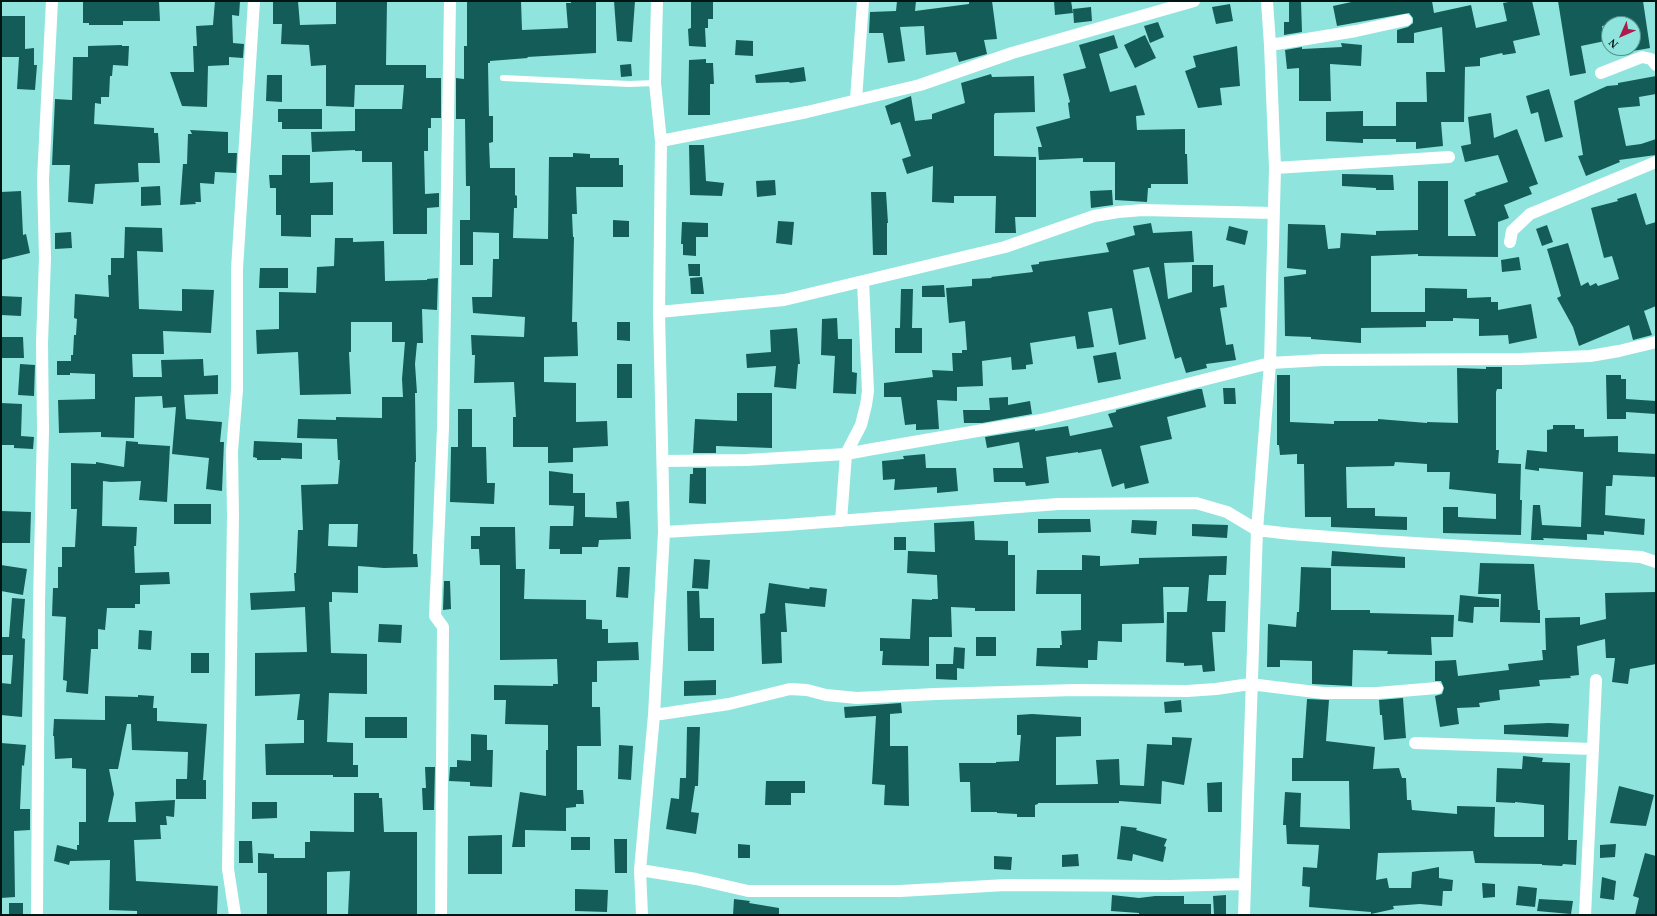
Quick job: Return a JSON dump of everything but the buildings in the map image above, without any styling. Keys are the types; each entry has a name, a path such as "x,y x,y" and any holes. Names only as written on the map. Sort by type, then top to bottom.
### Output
{"street":[{"path":"37,915 39,602 43,430 42,343 45,258 43,179 52,1"},
{"path":"235,915 228,869 233,516 232,451 237,390 237,269 254,1"},
{"path":"441,915 443,627 434,616 443,428 450,1"},
{"path":"642,915 640,870 654,715 664,532 664,462 659,312 660,141 655,83 657,1"},
{"path":"856,100 862,1"},
{"path":"660,141 807,112 920,85 1012,54 1194,1"},
{"path":"1244,915 1250,684 1257,530 1270,363 1275,168 1267,1"},
{"path":"1270,45 1356,31 1406,20"},
{"path":"1601,73 1642,57 1651,59 1656,65"},
{"path":"1275,168 1449,157"},
{"path":"1510,242 1512,231 1530,214 1656,162"},
{"path":"659,312 784,300 1004,247 1094,216 1118,212 1144,210 1273,213"},
{"path":"841,521 846,454 861,424 868,391 863,281"},
{"path":"664,462 747,460 846,454 1041,420 1270,363 1324,360 1521,359 1590,356 1656,342"},
{"path":"664,532 841,521 1058,504 1196,503 1227,512 1257,530 1374,541 1641,557 1656,562"},
{"path":"1585,915 1596,680"},
{"path":"654,715 729,704 790,689 807,690 826,695 856,698 1067,690 1187,691 1216,689 1250,684 1324,693 1377,693 1437,688"},
{"path":"1415,743 1593,748"},
{"path":"640,870 696,879 748,891 900,891 1006,885 1170,886 1245,884"}],"lane":[{"path":"503,78 629,84 655,83"}]}
